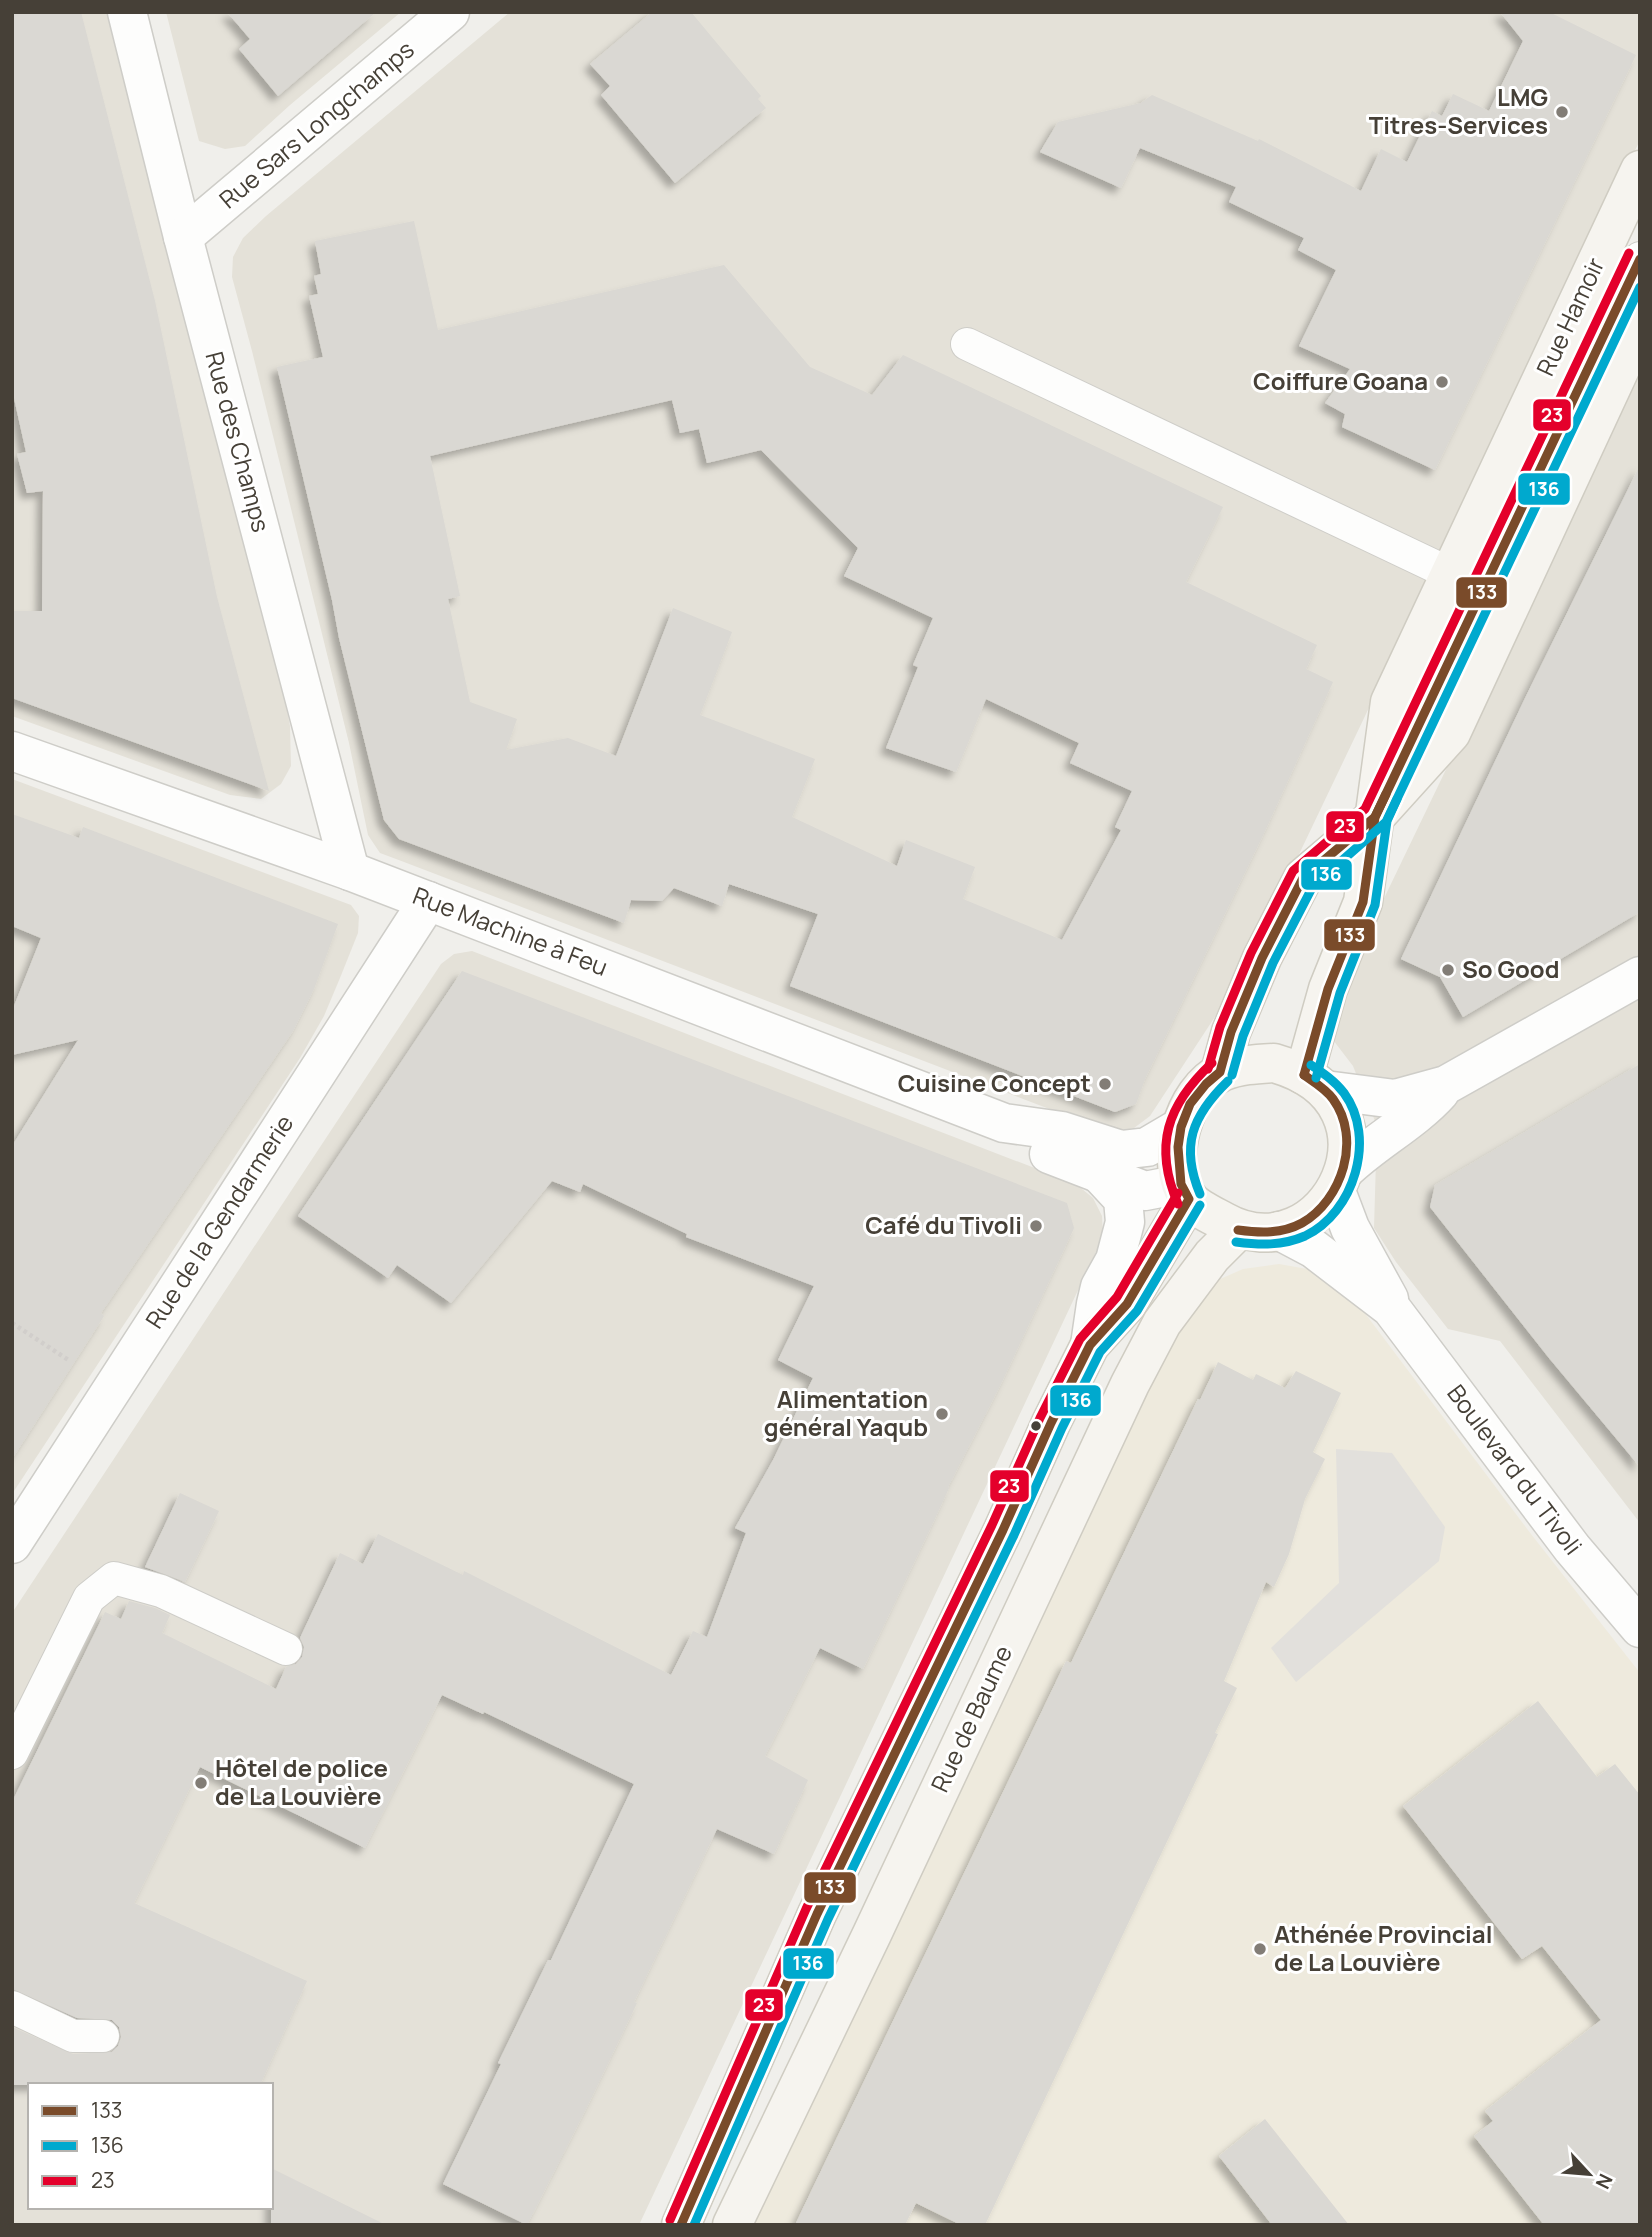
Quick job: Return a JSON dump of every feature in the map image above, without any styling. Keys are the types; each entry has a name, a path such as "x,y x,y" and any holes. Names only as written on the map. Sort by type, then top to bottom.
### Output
{"main road":[{"name":"Rue Hamoir","path":"1315,1083 1328,989 1363,902 1390,702 1640,170"},
{"name":"Rue Hamoir","path":"1220,1072 1231,1032 1262,958 1303,878 1376,817 1451,733 1640,326"},
{"path":"1273,1063 1296,1069 1315,1083 1336,1102 1344,1123 1348,1147 1340,1180 1322,1208 1296,1226 1280,1231 1253,1232 1238,1230 1209,1213 1185,1192 1178,1166 1181,1127 1190,1104 1220,1072 1250,1064 1273,1063"},
{"path":"681,2225 817,1914 1090,1345 1126,1304 1185,1192"},
{"name":"Rue de Baume","path":"732,2225 872,1934 1135,1373 1162,1323 1212,1256 1238,1230"}],"street":[{"name":"Rue des Champs","path":"127,12 183,237 350,871"},
{"name":"Rue Sars Longchamps","path":"183,237 450,12"},
{"name":"Rue Machine à Feu","path":"12,751 350,871 1004,1122 1062,1131 1122,1150 1147,1147 1181,1127"},
{"name":"Rue de la Gendarmerie","path":"12,1544 428,901"},
{"path":"1315,1083 1395,1099 1446,1085 1640,976"},
{"path":"1340,1180 1362,1153 1429,1103 1446,1085"},
{"name":"Rue Machine à Feu","path":"1004,1122 1052,1156 1146,1191 1185,1192"},
{"name":"Rue Machine à Feu","path":"1090,1345 1100,1287 1115,1260 1125,1222 1123,1199 1097,1171"},
{"name":"Boulevard du Tivoli","path":"1340,1180 1350,1228 1389,1296 1391,1308"},
{"name":"Boulevard du Tivoli","path":"1280,1231 1314,1249 1391,1308 1572,1548 1640,1628"}],"lane":[{"name":"Rue Hamoir","path":"1376,817 1640,258"},
{"path":"967,344 1451,574"},
{"path":"12,1753 89,1598 114,1578 161,1591 286,1649"},
{"path":"12,2007 73,2036 103,2036"}],"path":[{"path":"12,1323 112,1389"}],"shaded area":[{"path":"12,12 113,12 281,679 290,726 291,766 281,784 261,799 230,795 12,716"},
{"path":"166,12 401,12 245,146 225,149 199,141"},
{"path":"510,12 1640,12 1640,140 1239,980 1150,1116 1134,1128 1112,1133 380,853 368,835 349,743 232,277 233,257 243,238 266,216"},
{"path":"1640,366 1640,1523 1500,1341 1448,1329 1396,1262 1374,1228 1377,1126 1353,1066 1330,1036 1339,992"},
{"path":"12,779 351,905 359,916 358,933 340,978 324,1016 300,1058 12,1494"},
{"path":"472,951 1076,1184 1093,1198 1102,1216 1103,1237 639,2225 12,2225 12,1613 441,964 454,954"},
{"name":"Athénée Provincial de La Louvière","path":"1279,1264 1324,1272 1346,1288 1531,1534 1640,1673 1640,2225 752,2225 1080,1521 1172,1341 1209,1284 1243,1269"},
{"path":"1336,1449 1392,1453 1445,1527 1439,1561 1296,1682 1271,1648 1339,1583"}],"building":[{"path":"12,12 81,12 155,301 217,597 269,791 12,698 12,611 42,611 43,491 27,493 17,454 26,452 12,389"},
{"path":"227,12 376,12 278,96 239,49 250,39"},
{"path":"652,12 691,12 761,96 758,99 766,108 675,183 601,95 610,86 590,64"},
{"path":"1500,12 1549,12 1636,55 1435,470 1342,427 1345,414 1325,403 1350,369 1299,346 1336,270 1298,250 1304,238 1229,202 1236,187 1140,148 1121,188 1040,152 1058,122 1141,103 1152,95 1258,141 1259,139 1361,191 1381,149 1407,162 1432,111 1442,116 1453,94 1489,111 1523,41"},
{"path":"414,221 438,330 724,265 810,367 872,395 903,355 1223,507 1186,582 1317,645 1306,669 1333,682 1265,831 1145,1079 1136,1104 1115,1112 790,986 818,914 729,884 722,906 674,888 662,901 631,900 624,923 399,839 384,820 277,367 323,357 309,296 318,294 314,276 321,274 315,241","holes":["672,400 680,433 699,429 707,463 761,450 858,548 844,576 933,618 913,665 918,667 886,748 956,772 986,699 1079,743 1070,763 1132,791 1115,827 1121,830 1062,940 963,899 975,867 906,840 897,866 792,817 815,759 700,715 732,632 673,608 616,756 568,738 506,750 517,719 470,702 448,599 460,596 430,456"]},
{"path":"1640,465 1640,912 1463,1017 1440,977 1401,959"},
{"path":"12,814 79,838 83,827 338,924 314,989 293,1031 101,1313 104,1316 12,1459 12,1146 78,1040 12,1055 12,1011 41,938 12,926"},
{"path":"462,971 1067,1203 1074,1228 863,1669 820,1648 765,1756 808,1780 774,1854 717,1829 634,2002 637,2003 527,2225 443,2184 501,2064 498,2063 548,1960 551,1960 634,1784 484,1712 483,1714 442,1695 365,1848 200,1767 134,1903 307,1981 261,2083 12,2085 12,2027 73,2054 112,2052 121,2037 119,2027 112,2020 77,2018 12,1989 12,1802 105,1612 121,1619 129,1601 155,1608 170,1615 162,1633 276,1689 286,1667 296,1664 302,1657 304,1647 300,1638 340,1553 363,1564 378,1534 463,1575 464,1571 671,1675 693,1631 707,1637 746,1533 735,1528 773,1460 813,1378 778,1360 814,1286 686,1237 687,1234 583,1184 580,1192 552,1181 451,1303 397,1265 388,1278 298,1216"},
{"path":"1640,1064 1640,1467 1549,1358 1430,1207 1435,1185"},
{"path":"1218,1362 1253,1380 1256,1374 1285,1388 1296,1371 1341,1393 1313,1452 1325,1459 1305,1499 1289,1554 1274,1587 1266,1582 1224,1681 1237,1688 1215,1733 1218,1734 985,2225 961,2225 916,2203 905,2225 795,2225 1066,1661 1071,1663"},
{"path":"180,1493 219,1511 185,1582 145,1567"},
{"path":"1538,1701 1597,1777 1615,1764 1640,1795 1640,2225 1544,2225 1474,2136 1493,2121 1485,2111 1601,2020 1542,1946 1522,1959 1403,1806"},
{"path":"1265,2119 1349,2225 1272,2225 1219,2156"},
{"path":"273,2169 386,2225 271,2225"}],"transit line":[{"name":"23","path":"1208,1069 1220,1027 1251,953 1293,871 1365,809 1629,253"},
{"name":"133","path":"681,2225 817,1914 1003,1530 1051,1423 1090,1345 1127,1304 1189,1199 1181,1184 1178,1147 1181,1127 1190,1104 1220,1072 1231,1032 1262,958 1303,878 1375,817 1640,259"},
{"name":"136","path":"1232,1075 1243,1036 1273,963 1313,886 1386,822 1640,287"},
{"name":"133","path":"1304,1075 1328,989 1363,902 1375,817 1386,794"},
{"name":"136","path":"1316,1078 1340,993 1375,905 1387,821 1397,799"},
{"name":"23","path":"1178,1204 1166,1163 1169,1128 1184,1095 1212,1063"},
{"name":"136","path":"1236,1242 1271,1244 1305,1236 1322,1225 1348,1193 1359,1152 1359,1131 1354,1111 1344,1093 1311,1065"},
{"name":"133","path":"1238,1230 1271,1232 1294,1227 1316,1213 1337,1184 1346,1150 1342,1115 1330,1095 1304,1075"},
{"name":"136","path":"1200,1194 1191,1161 1193,1133 1206,1107 1228,1081"},
{"name":"23","path":"670,2220 806,1909 992,1525 1040,1418 1080,1339 1117,1297 1178,1193"},
{"name":"136","path":"694,2225 828,1919 1014,1535 1062,1428 1100,1352 1137,1311 1200,1205"}],"place":[{"name":"LMG Titres-Services","path":"1562,112"},
{"name":"Coiffure Goana","path":"1442,382"},
{"name":"So Good","path":"1448,970"},
{"name":"Cuisine Concept","path":"1105,1084"},
{"name":"Café du Tivoli","path":"1036,1226"},
{"name":"Alimentation général Yaqub","path":"942,1414"},
{"name":"Hôtel de police de La Louvière","path":"201,1783"},
{"name":"Athénée Provincial de La Louvière","path":"1260,1949"}]}
